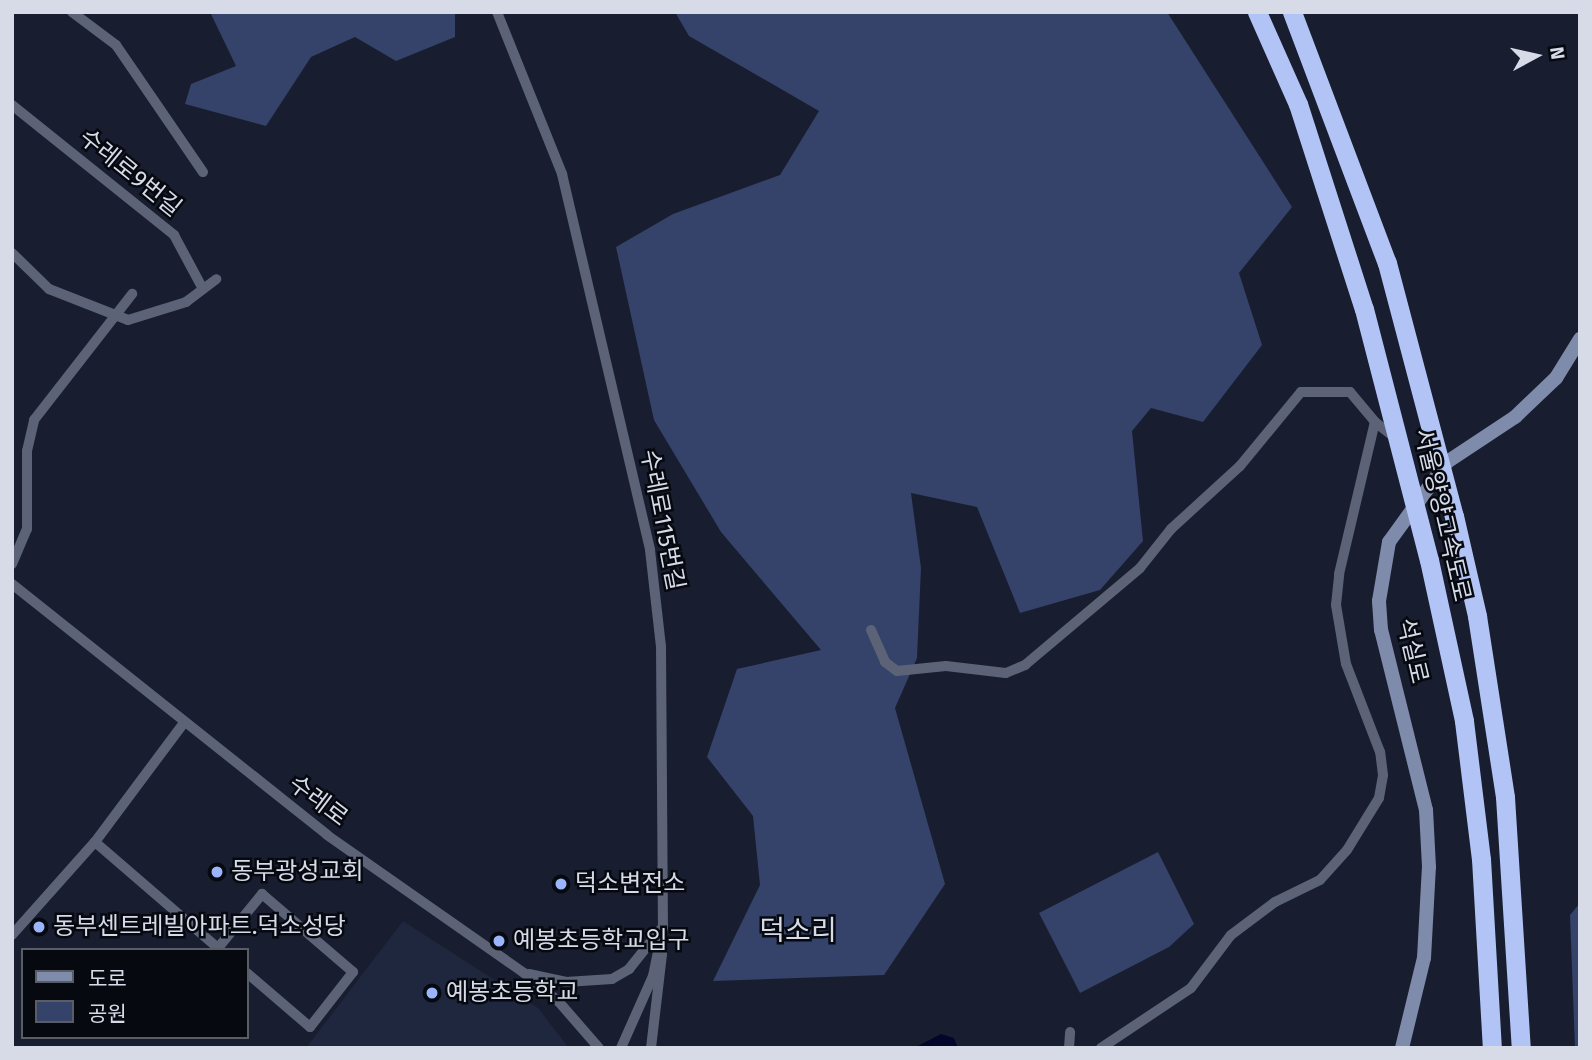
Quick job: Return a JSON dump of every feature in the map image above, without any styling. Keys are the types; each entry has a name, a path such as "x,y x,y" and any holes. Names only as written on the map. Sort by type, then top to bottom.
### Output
{"highway":[{"name":"서울양양고속도로","path":"1257,12 1298,104 1364,309 1429,560 1464,721 1481,859 1492,1048"},
{"name":"서울양양고속도로","path":"1292,12 1387,263 1427,398 1477,616 1505,797 1521,1048"}],"main road":[{"name":"석실로","path":"1402,1048 1424,958 1429,856 1426,810 1381,629 1379,601 1389,542 1427,485 1447,462 1515,417 1556,378 1580,339"}],"street":[{"path":"72,12 116,45 203,172"},
{"name":"수레로115번길","path":"497,12 562,174 650,550 661,646 662,930 653,976 621,1048"},
{"name":"수레로9번길","path":"12,106 174,235 203,289"},
{"path":"12,253 49,289 128,320 186,302 216,279"},
{"path":"12,564 27,529 27,451 34,420 132,294"},
{"path":"871,630 885,662 897,671 946,666 986,674 1016,669 1140,568 1171,529 1240,466 1300,392 1350,392 1375,422 1403,443 1417,479 1427,485"},
{"path":"1101,1048 1191,988 1231,935 1275,902 1320,880 1347,850 1380,798 1383,775 1380,752 1346,664 1336,605 1339,574 1375,422"},
{"name":"수레로","path":"12,584 183,724 371,867 524,973 559,1002 599,1048"},
{"path":"12,935 94,842 183,724"},
{"path":"94,842 218,948"},
{"path":"220,948 262,894 353,972 310,1027 248,974"},
{"path":"524,973 566,982 612,978 629,969 662,930"},
{"path":"651,1048 662,977 662,930"},
{"path":"1069,1048 1070,1032"}],"shaded area":[{"name":"예봉초등학교","path":"403,921 538,1008 569,1048 306,1048"},
{"path":"941,1034 954,1038 958,1048 914,1048"}],"green space":[{"path":"210,12 455,12 455,37 396,61 355,37 311,57 266,126 185,104 191,84 236,66"},
{"path":"675,12 1167,12 1292,207 1239,273 1262,345 1203,422 1151,408 1132,431 1143,541 1100,590 1020,613 977,507 911,493 921,568 917,658 895,708 945,884 884,975 713,981 760,885 753,816 707,757 737,669 821,650 721,532 654,420 616,247 673,214 780,175 819,111 689,36"},
{"path":"1158,852 1194,924 1169,947 1080,993 1039,913"},
{"path":"1580,903 1580,1048 1575,1048 1570,915"}],"place":[{"name":"동부광성교회","path":"217,872"},
{"name":"덕소변전소","path":"561,884"},
{"name":"동부센트레빌아파트.덕소성당","path":"39,927"},
{"name":"예봉초등학교입구","path":"499,941"},
{"name":"예봉초등학교","path":"432,993"}],"district":[{"name":"덕소리","path":"798,931"}]}
